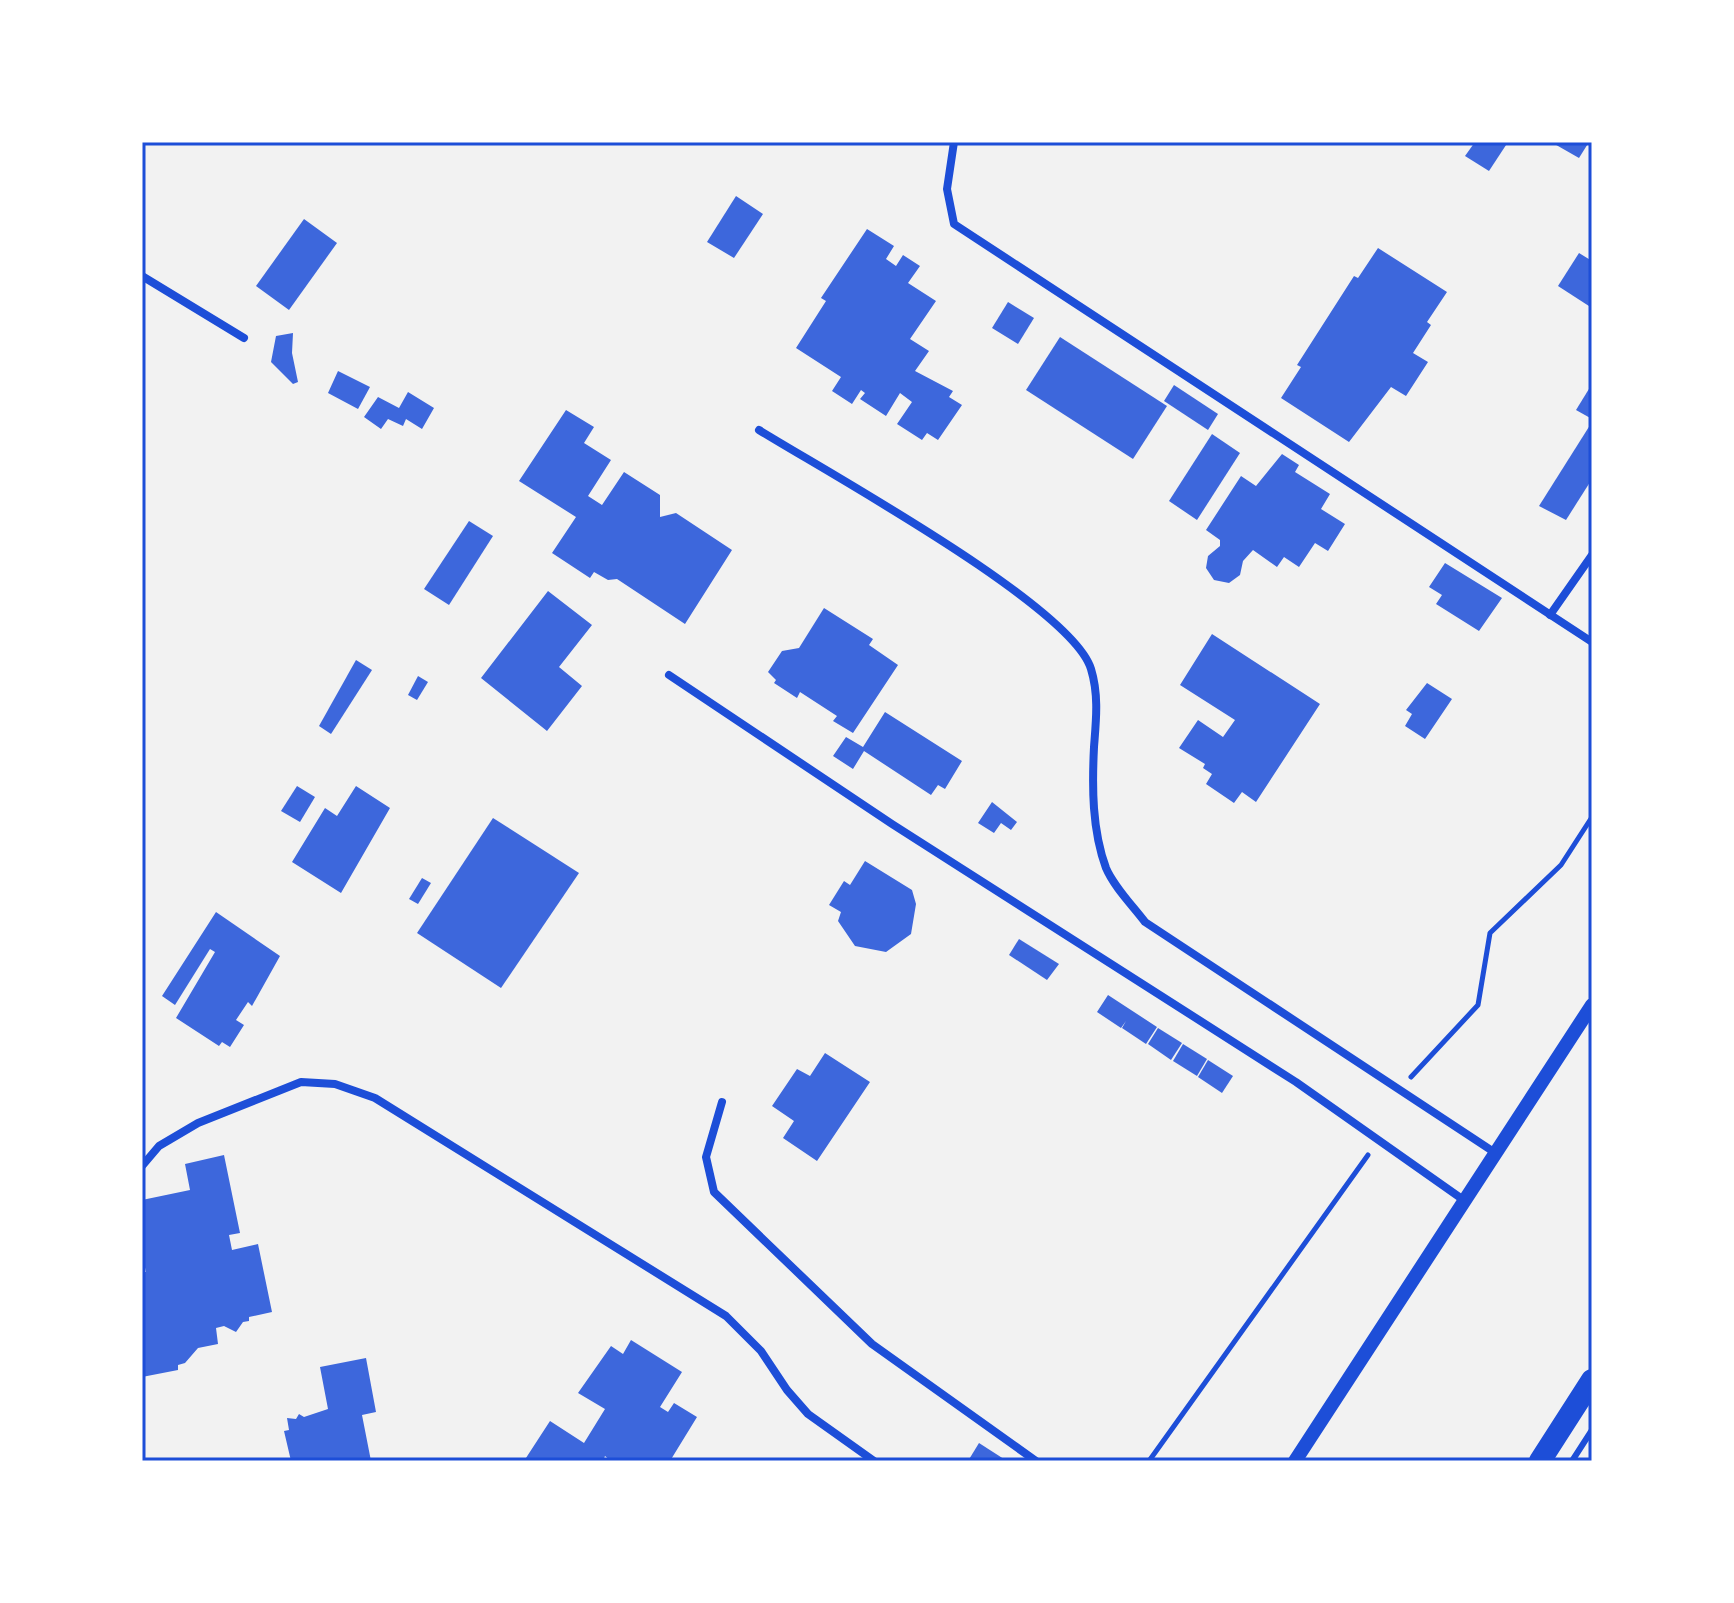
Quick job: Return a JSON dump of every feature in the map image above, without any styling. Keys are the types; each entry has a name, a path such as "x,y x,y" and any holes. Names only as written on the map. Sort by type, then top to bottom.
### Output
{"highway":[{"path":"1540,1461 1592,1380"}],"street":[{"path":"954,142 947,189 954,224 1592,642"},
{"path":"142,276 244,338"},
{"path":"759,430 990,573 1075,640 1091,666 1097,695 1093,774 1095,823 1107,870 1145,922 1497,1154"},
{"path":"1550,615 1592,555"},
{"path":"669,675 905,832 1308,1090 1465,1201"},
{"path":"1295,1461 1592,1005"},
{"path":"142,1166 159,1146 198,1123 301,1082 335,1084 375,1098 726,1316 761,1351 808,1414 874,1461"},
{"path":"722,1102 706,1157 714,1192 872,1344 1036,1461"}],"lane":[{"path":"1572,1461 1592,1430"}],"building":[{"path":"1475,142 1508,142 1489,171 1465,156"},
{"path":"1551,142 1589,142 1579,158"},
{"path":"736,196 763,214 734,258 707,242"},
{"path":"304,219 337,243 289,310 256,286"},
{"path":"867,229 894,246 886,259 896,266 903,255 920,266 908,283 936,301 910,339 929,351 915,371 953,391 949,397 962,405 938,440 927,433 922,440 897,424 912,402 900,393 886,416 860,399 865,393 861,390 852,404 832,391 841,377 796,348 826,301 821,298"},
{"path":"1378,248 1447,292 1427,322 1431,325 1413,353 1428,362 1406,396 1391,387 1349,442 1281,398 1301,367 1297,365 1354,276 1358,278"},
{"path":"1579,253 1592,261 1592,308 1558,286"},
{"path":"1008,302 1034,318 1018,344 992,328"},
{"path":"293,333 292,353 298,382 293,384 271,362 276,336"},
{"path":"1060,337 1167,406 1133,459 1026,390"},
{"path":"338,371 370,387 358,409 328,393"},
{"path":"1592,384 1592,419 1576,410"},
{"path":"1174,385 1218,414 1208,430 1164,401"},
{"path":"408,392 434,408 422,429 406,419 403,426 388,419 381,429 364,417 378,397 399,408"},
{"path":"566,410 594,427 584,443 611,460 588,496 602,505 624,472 660,495 660,517 676,513 732,550 685,624 617,579 608,580 594,572 590,578 552,553 576,517 519,481"},
{"path":"1592,422 1592,479 1566,520 1539,506"},
{"path":"1212,434 1240,453 1197,520 1169,501"},
{"path":"1282,454 1299,465 1295,472 1330,494 1321,509 1345,524 1328,551 1315,543 1299,567 1284,557 1277,567 1253,550 1243,561 1240,575 1229,583 1214,580 1206,568 1208,556 1220,546 1220,540 1206,530 1241,476 1256,486"},
{"path":"469,521 493,536 449,605 424,589"},
{"path":"1445,563 1502,598 1479,631 1436,604 1442,595 1429,587"},
{"path":"548,591 592,625 559,667 582,686 547,731 481,678"},
{"path":"824,608 873,639 869,645 898,665 853,733 833,721 837,716 800,692 797,698 774,683 776,680 768,672 782,651 799,648"},
{"path":"1212,634 1320,704 1256,802 1242,792 1234,803 1206,784 1212,774 1203,768 1205,764 1179,748 1198,720 1223,737 1235,720 1180,685"},
{"path":"356,660 372,670 331,734 319,726"},
{"path":"418,676 428,682 417,700 408,695"},
{"path":"1427,683 1452,699 1425,739 1405,726 1412,714 1406,710"},
{"path":"885,712 962,761 945,789 938,785 931,795 864,751 853,769 833,756 846,737 863,747"},
{"path":"297,786 315,797 300,822 281,811"},
{"path":"356,786 390,808 341,893 292,862 325,808 337,816"},
{"path":"992,802 1017,822 1011,830 1001,823 994,833 978,823"},
{"path":"493,818 579,873 501,988 417,933"},
{"path":"865,861 912,890 916,904 911,934 886,952 855,946 838,921 841,912 829,905 844,881 850,885"},
{"path":"422,878 431,883 418,904 409,899"},
{"path":"216,912 280,956 252,1006 248,1002 236,1020 244,1025 230,1047 222,1042 219,1046 176,1018 215,952 210,949 175,1005 162,996"},
{"path":"1019,939 1059,964 1047,980 1009,955"},
{"path":"1108,995 1157,1027 1146,1044 1122,1028 1126,1021 1121,1028 1097,1012"},
{"path":"1158,1028 1182,1043 1171,1060 1148,1044"},
{"path":"1183,1044 1207,1059 1197,1076 1173,1061"},
{"path":"825,1053 870,1082 817,1161 783,1138 794,1121 772,1106 797,1069 810,1076"},
{"path":"1208,1060 1233,1076 1222,1093 1198,1077"},
{"path":"224,1155 240,1233 229,1235 232,1250 258,1244 272,1312 249,1317 249,1321 243,1322 236,1332 224,1326 216,1328 218,1344 198,1348 185,1363 178,1365 178,1370 142,1377 142,1272 146,1272 142,1254 142,1200 190,1190 185,1164"},
{"path":"631,1340 682,1372 660,1407 668,1412 674,1403 697,1417 670,1461 611,1461 605,1456 603,1461 524,1461 550,1421 584,1443 605,1409 578,1393 611,1346 623,1354"},
{"path":"366,1358 376,1412 362,1415 371,1461 291,1461 284,1431 289,1430 287,1418 296,1419 299,1414 304,1417 328,1409 320,1367"},
{"path":"979,1443 1007,1461 968,1461"}]}
